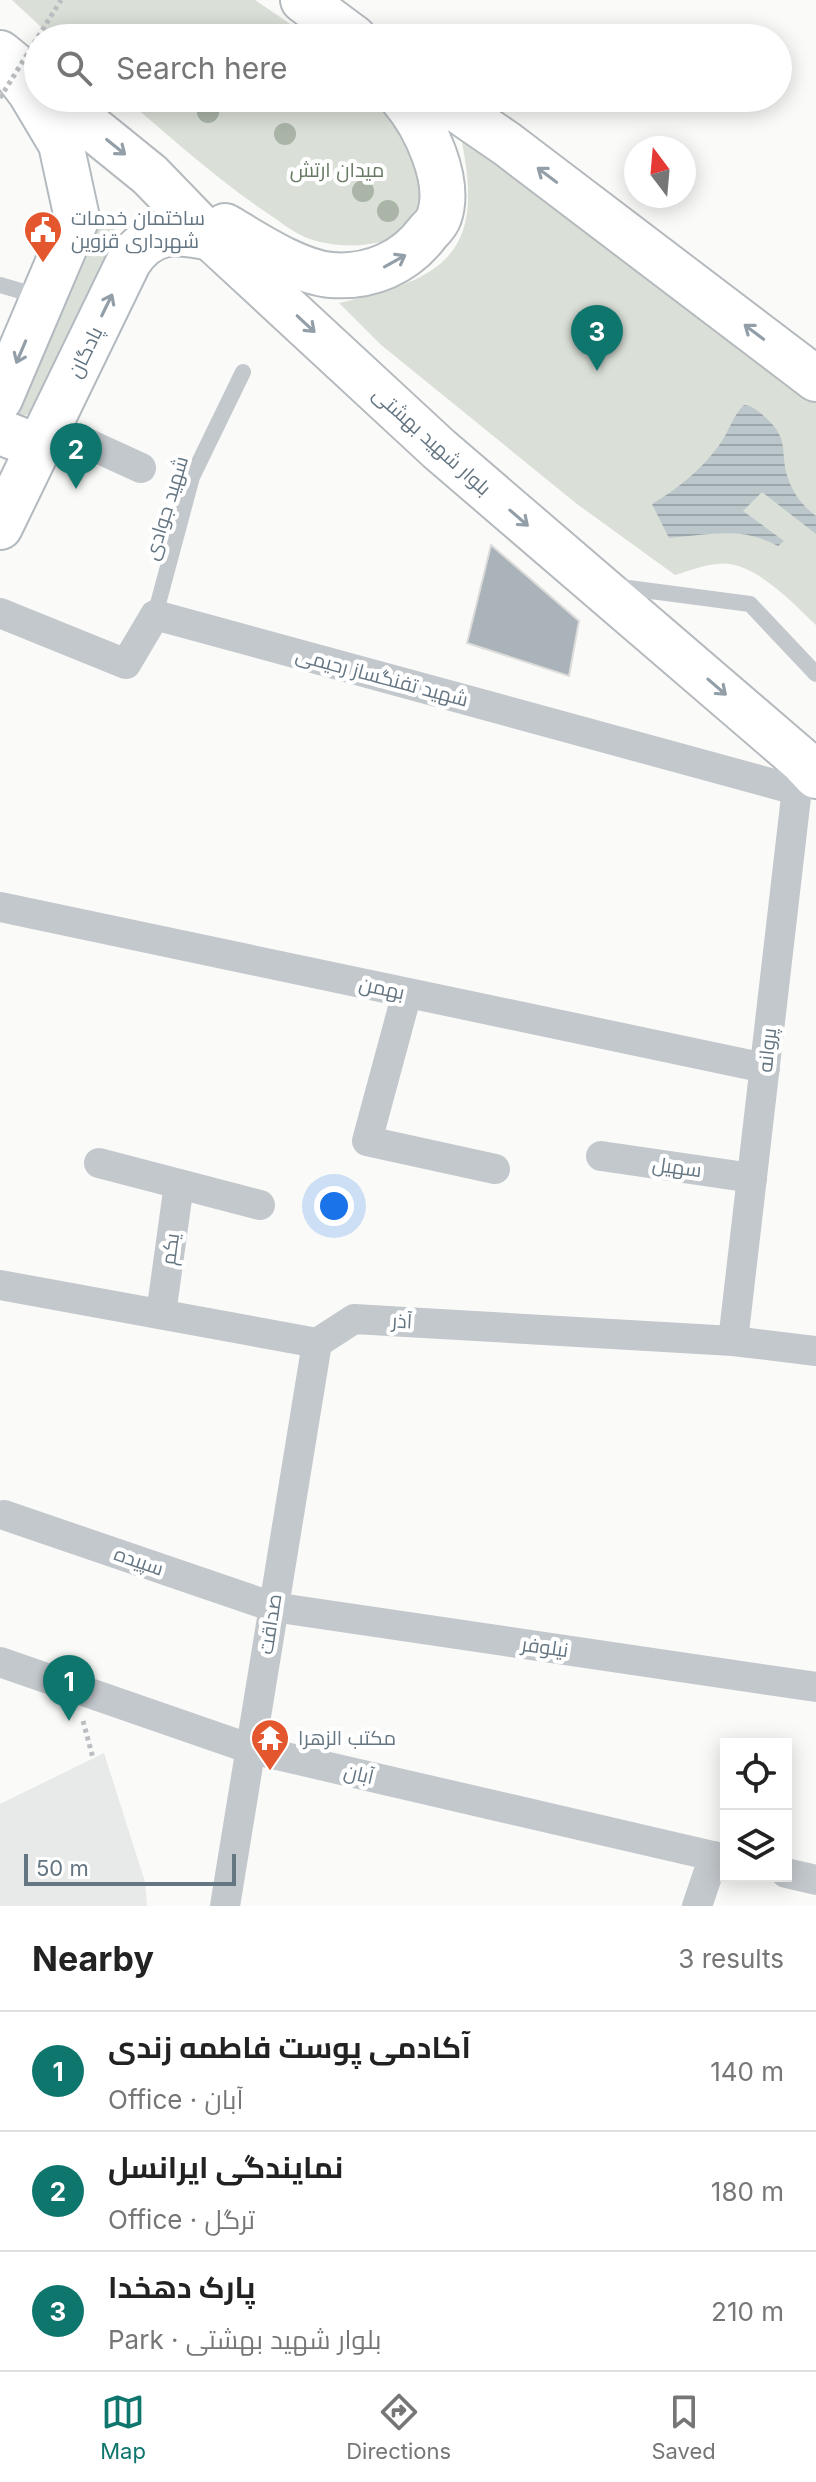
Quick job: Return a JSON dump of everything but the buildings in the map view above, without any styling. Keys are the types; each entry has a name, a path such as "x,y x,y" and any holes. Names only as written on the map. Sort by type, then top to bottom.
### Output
{"main road":[{"path":"303,0 334,24"},
{"path":"0,53 24,73"},
{"path":"0,53 24,84"},
{"path":"0,399 77,218 61,144 42,112"},
{"name":"بلوار شهید بهشتی","path":"72,112 150,175 211,238 439,449 596,583 804,775"},
{"path":"150,175 213,219 285,260 330,275 374,271 399,260 418,246 439,219 443,195 437,162 411,112"},
{"path":"460,112 816,379"},
{"name":"پادگان","path":"0,527 20,439 140,245 161,235 182,232 211,238"}],"street":[{"path":"82,441 141,468"},
{"path":"0,613 126,664 155,615"},
{"name":"شهید تفنگساز رحیمی","path":"155,615 804,775"},
{"name":"پروانه","path":"733,1341 804,775"},
{"name":"بهمن","path":"0,907 765,1068"},
{"path":"407,993 367,1141 495,1169"},
{"name":"سهیل","path":"601,1156 752,1178"},
{"path":"99,1163 260,1205"},
{"name":"یکم","path":"161,1314 179,1184"},
{"path":"0,1285 317,1343"},
{"name":"آذر","path":"317,1343 354,1319 733,1341 816,1351"},
{"name":"صداقت","path":"225,1906 317,1343"},
{"name":"سپیده","path":"4,1515 273,1607"},
{"name":"نیلوفر","path":"273,1607 816,1687"},
{"name":"آبان","path":"0,1662 251,1749 720,1858"},
{"path":"697,1906 720,1858"},
{"path":"792,1874 816,1880"}],"lane":[{"path":"0,285 44,298"},
{"name":"شهید جوادی","path":"155,615 192,477 243,372"},
{"path":"596,583 750,604 816,674"}],"path":[{"path":"46,24 61,0"},
{"path":"0,98 24,59"}],"shaded area":[{"path":"744,405 760,413 779,433 789,481 800,500 816,516 816,534 762,492 743,511 784,541 778,546 738,534 669,538 652,504 698,470 720,444"},
{"path":"104,1753 145,1882 147,1906 0,1906 0,1804"}],"green space":[{"path":"12,0 255,0 290,24 38,24"},
{"name":"میدان ارتش","path":"140,112 390,112 409,149 417,178 419,205 408,227 383,241 353,245 323,243 286,226 197,160"},
{"path":"460,133 816,399 816,625 771,584 744,568 718,564 675,575 577,504 380,344 339,303 408,282 433,269 451,253 462,232 468,206 467,173"},
{"path":"97,222 113,227 124,241 53,407 0,423"}],"place":[{"name":"ساختمان خدمات شهرداری قزوین","path":"43,264"},
{"name":"پارک دهخدا","path":"597,371"},
{"name":"نمایندگی ایرانسل","path":"76,489"},
{"name":"آکادمی پوست فاطمه زندی","path":"69,1721"},
{"name":"مکتب الزهرا","path":"270,1772"}]}
